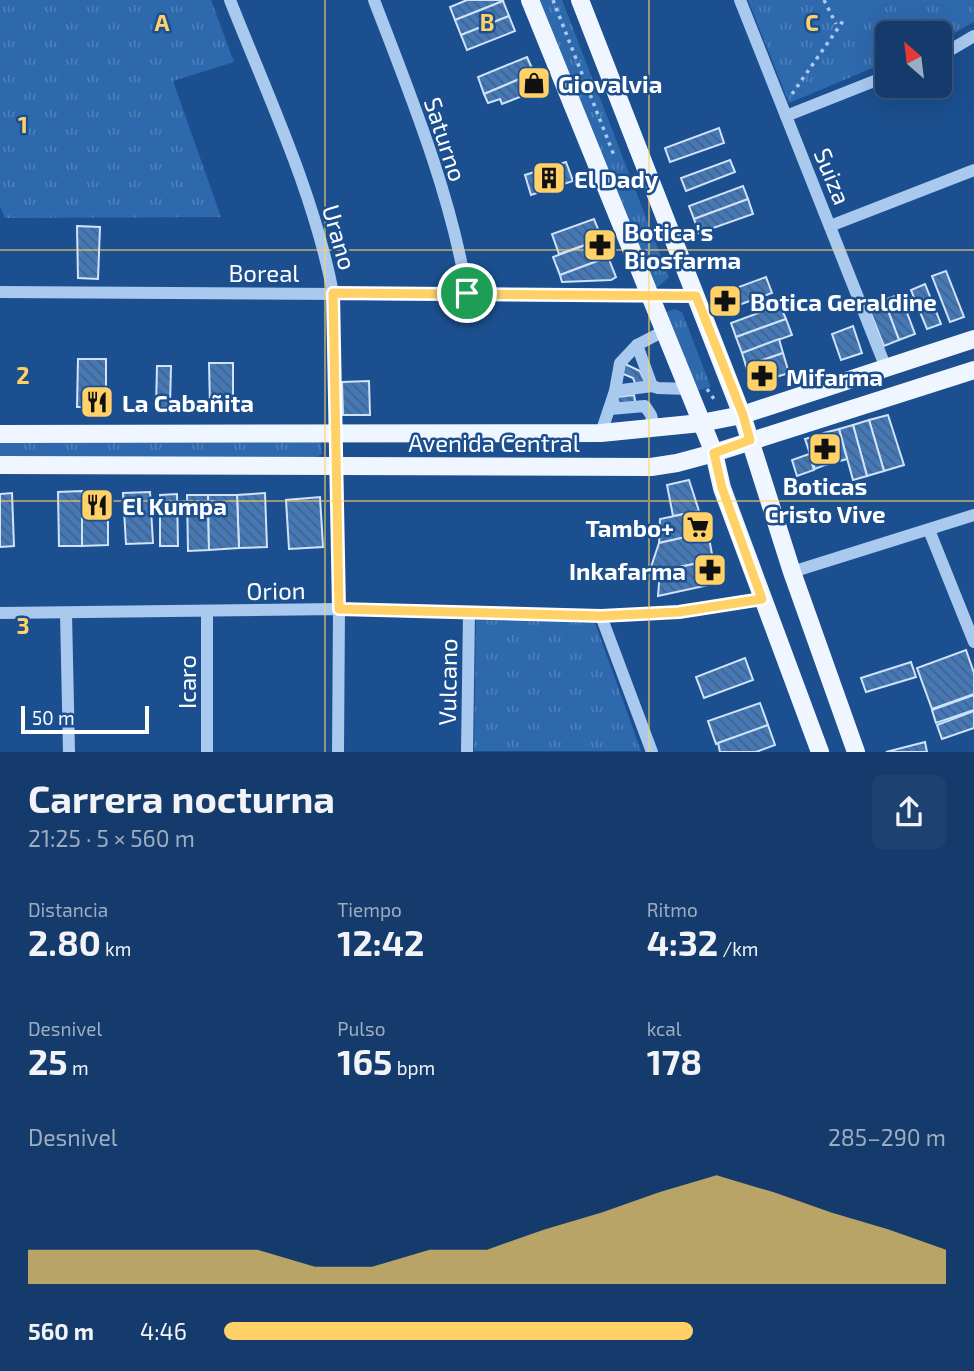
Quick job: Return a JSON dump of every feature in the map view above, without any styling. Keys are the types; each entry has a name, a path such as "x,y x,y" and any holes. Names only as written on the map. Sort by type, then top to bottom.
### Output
{"main road":[{"path":"530,0 714,453 722,488 820,751"},
{"path":"581,0 743,415 792,572 856,751"},
{"name":"Avenida Central","path":"0,434 601,433 654,428 743,415 974,339"},
{"name":"Avenida Central","path":"0,465 651,467 714,453 974,370"}],"street":[{"name":"Urano","path":"230,0 307,201 328,267 333,293 339,609 338,751"},
{"name":"Saturno","path":"374,0 418,115 461,257 467,293"},
{"name":"Suiza","path":"740,0 886,368"},
{"path":"952,49 974,36"},
{"path":"786,116 875,81"},
{"path":"830,226 974,170"},
{"name":"Boreal","path":"0,292 696,296"},
{"path":"601,433 604,417 610,409 615,391 620,363 637,345 664,331"},
{"path":"637,345 652,386"},
{"path":"615,391 652,386 688,389"},
{"path":"610,409 645,407 651,415 654,428"},
{"path":"792,572 974,515"},
{"path":"929,530 974,642"},
{"name":"Orion","path":"0,613 339,609 601,616 679,612 762,599"},
{"name":"Icaro","path":"207,612 207,751"},
{"name":"Vulcano","path":"467,751 469,612"},
{"path":"66,613 69,751"},
{"path":"601,616 652,751"}],"path":[{"path":"824,0 836,24"},
{"path":"789,98 843,21"}],"green space":[{"path":"0,0 211,0 234,62 173,81 221,217 5,218 0,207"},
{"path":"537,0 562,0 669,277 658,287 650,285"},
{"path":"748,0 974,0 974,22 952,34 952,21 875,21 875,67 789,103"},
{"path":"837,0 882,0 844,17"},
{"path":"675,309 682,312 711,387 692,392 664,316"},
{"path":"0,440 312,440 321,443 322,454 315,458 0,459"},
{"path":"476,620 595,623 641,751 474,751"}],"building":[{"path":"467,0 503,1 455,20 450,7"},
{"path":"503,1 509,16 461,35 455,20"},
{"path":"509,16 515,31 467,50 461,35"},
{"path":"527,57 534,73 484,94 478,77"},
{"path":"534,73 540,89 502,104 500,99 488,103 484,94"},
{"path":"719,128 724,143 670,162 665,148"},
{"path":"730,160 735,172 686,191 681,178"},
{"name":"El Dady","path":"566,162 573,181 531,195 525,175"},
{"path":"743,186 748,199 694,219 689,206"},
{"path":"748,199 753,214 699,233 694,219"},
{"path":"594,219 602,239 559,254 552,234"},
{"path":"77,226 100,227 98,279 78,278"},
{"path":"602,239 608,257 560,275 553,257"},
{"path":"608,257 616,277 611,280 562,282 560,275"},
{"path":"946,271 964,317 950,322 932,276"},
{"path":"766,277 772,293 722,311 717,295"},
{"path":"925,284 941,324 927,329 911,290"},
{"path":"900,294 915,334 899,340 884,300"},
{"path":"884,300 899,340 884,346 868,306"},
{"path":"780,305 786,319 736,337 731,323"},
{"path":"786,319 792,335 742,353 736,337"},
{"path":"853,326 862,353 841,360 832,334"},
{"path":"779,339 783,353 746,366 742,353"},
{"path":"783,353 789,373 769,379 763,360"},
{"path":"78,359 106,359 106,407 77,407"},
{"path":"763,360 769,379 752,384 746,366"},
{"path":"209,363 233,363 233,405 210,406"},
{"path":"625,364 640,371 646,384 637,388 633,378 621,373"},
{"path":"157,366 171,366 170,407 156,407"},
{"path":"369,381 370,415 343,415 342,382"},
{"path":"634,395 636,406 619,408 617,397"},
{"path":"888,415 904,465 884,471 869,420"},
{"path":"869,420 884,471 867,476 853,425"},
{"path":"853,425 867,476 853,480 839,429"},
{"path":"839,429 847,459 833,463 824,433"},
{"name":"Boticas Cristo Vive","path":"824,433 833,463 825,465 816,436"},
{"path":"816,436 825,465 815,469 805,439"},
{"path":"809,454 814,470 797,476 792,460"},
{"path":"689,480 699,511 673,516 667,485"},
{"path":"82,491 82,546 59,546 58,492"},
{"path":"82,491 108,491 108,545 82,546"},
{"path":"150,492 153,543 126,544 123,493"},
{"path":"12,493 14,546 0,547 0,494"},
{"path":"265,493 267,547 239,548 237,495"},
{"path":"177,494 178,546 160,546 160,495"},
{"path":"187,495 208,495 209,550 188,551"},
{"path":"208,495 237,495 239,548 209,550"},
{"path":"320,497 323,547 289,549 286,500"},
{"path":"699,511 708,532 659,543 660,519"},
{"path":"708,532 713,560 649,573 659,543"},
{"path":"713,560 718,583 658,596 660,571"},
{"path":"966,650 974,673 974,694 932,709 917,668"},
{"path":"745,658 753,680 704,698 696,677"},
{"path":"911,662 916,677 866,692 861,678"},
{"path":"974,695 974,710 936,723 932,710"},
{"path":"760,703 768,725 716,744 708,721"},
{"path":"974,711 974,728 942,739 937,725"},
{"path":"768,725 775,745 756,752 720,752 718,743"},
{"path":"925,742 927,752 886,752"}],"place":[{"name":"Giovalvia","path":"534,83"},
{"name":"El Dady","path":"549,178"},
{"name":"Botica's Biosfarma","path":"600,245"},
{"name":"Botica Geraldine","path":"725,301"},
{"name":"Mifarma","path":"762,376"},
{"name":"La Cabañita","path":"97,402"},
{"name":"Boticas Cristo Vive","path":"825,449"},
{"name":"El Kumpa","path":"97,505"},
{"name":"Tambo+","path":"698,527"},
{"name":"Inkafarma","path":"710,570"}],"route":[{"path":"333,293 467,293 696,296 743,415 750,440 714,453 722,488 762,599 679,612 601,616 339,609 333,293"}]}
